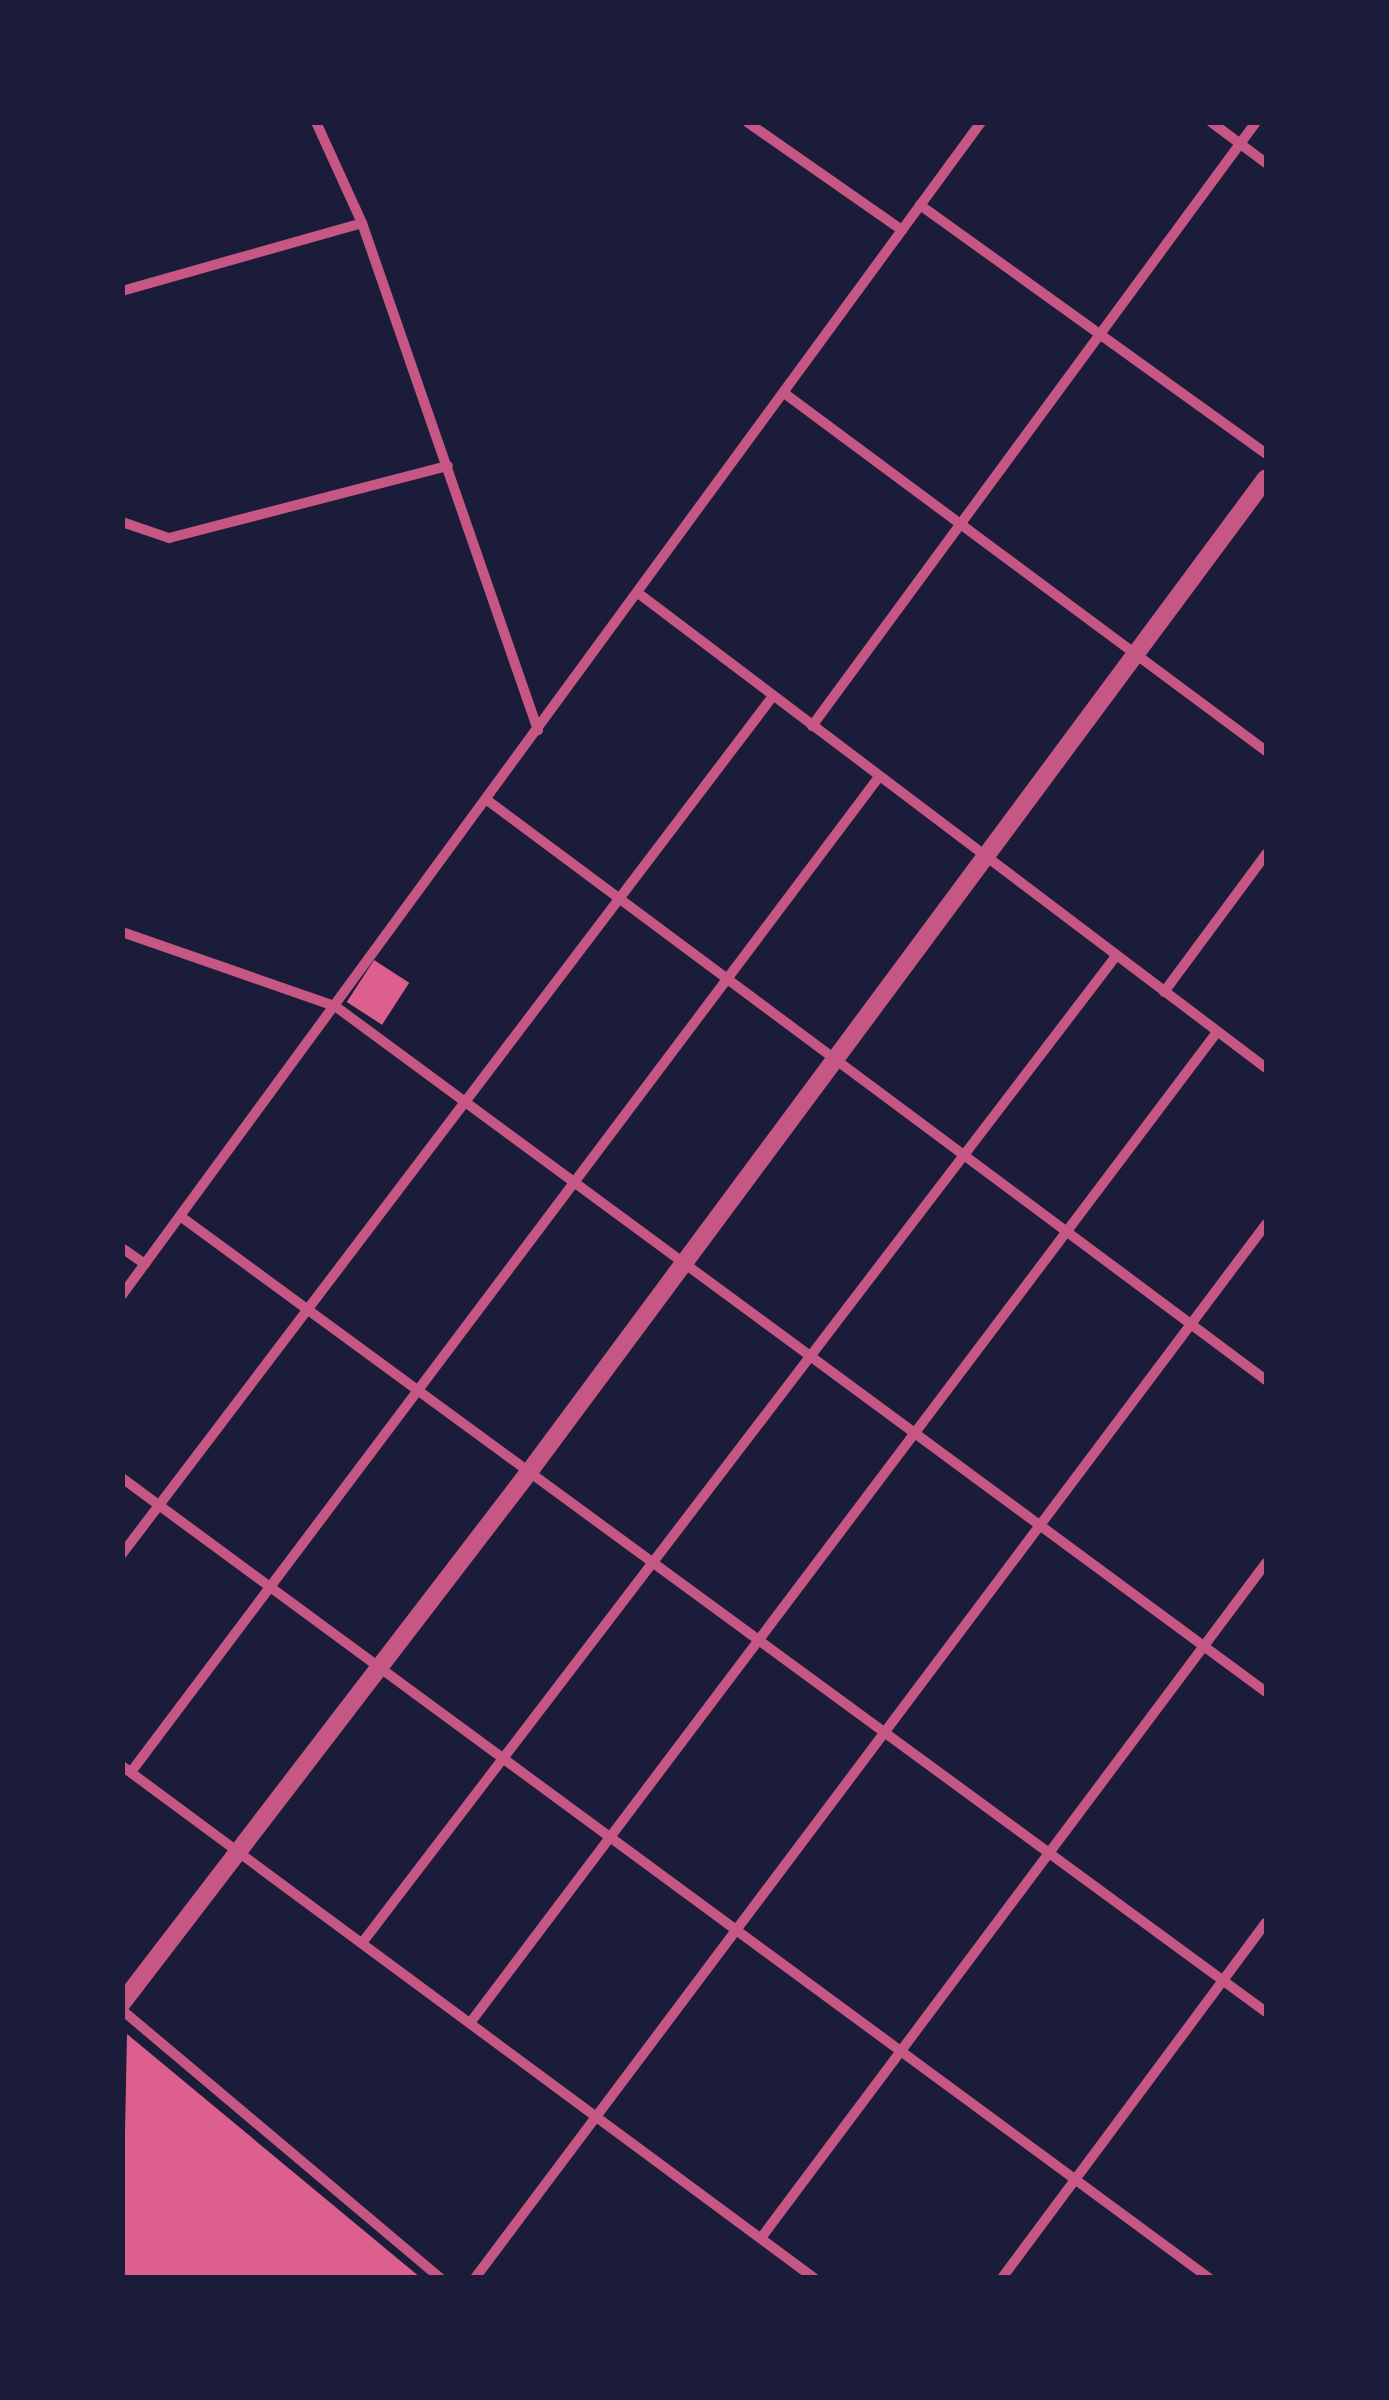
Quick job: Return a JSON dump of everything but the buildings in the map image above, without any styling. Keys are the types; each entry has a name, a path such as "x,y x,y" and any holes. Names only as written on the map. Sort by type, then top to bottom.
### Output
{"street":[{"path":"316,122 362,223 538,730"},
{"path":"747,122 902,230"},
{"path":"122,1295 981,122"},
{"path":"1211,122 1266,162"},
{"path":"812,726 1256,122"},
{"path":"920,206 1266,454"},
{"path":"122,291 362,223"},
{"path":"784,393 1266,751"},
{"path":"122,522 169,538 448,466"},
{"path":"440,2278 122,2006 529,1472 1266,478"},
{"path":"638,594 1266,1068"},
{"path":"122,1554 772,696"},
{"path":"814,2278 127,1769 270,1587 879,778"},
{"path":"487,800 1266,1380"},
{"path":"1164,992 1266,854"},
{"path":"122,932 335,1006 1266,1692"},
{"path":"362,1943 1116,956"},
{"path":"470,2023 1218,1032"},
{"path":"180,1216 1266,2012"},
{"path":"475,2278 1266,1224"},
{"path":"122,1248 145,1264"},
{"path":"122,1478 1209,2278"},
{"path":"761,2238 1266,1563"},
{"path":"1002,2278 1266,1922"}]}
